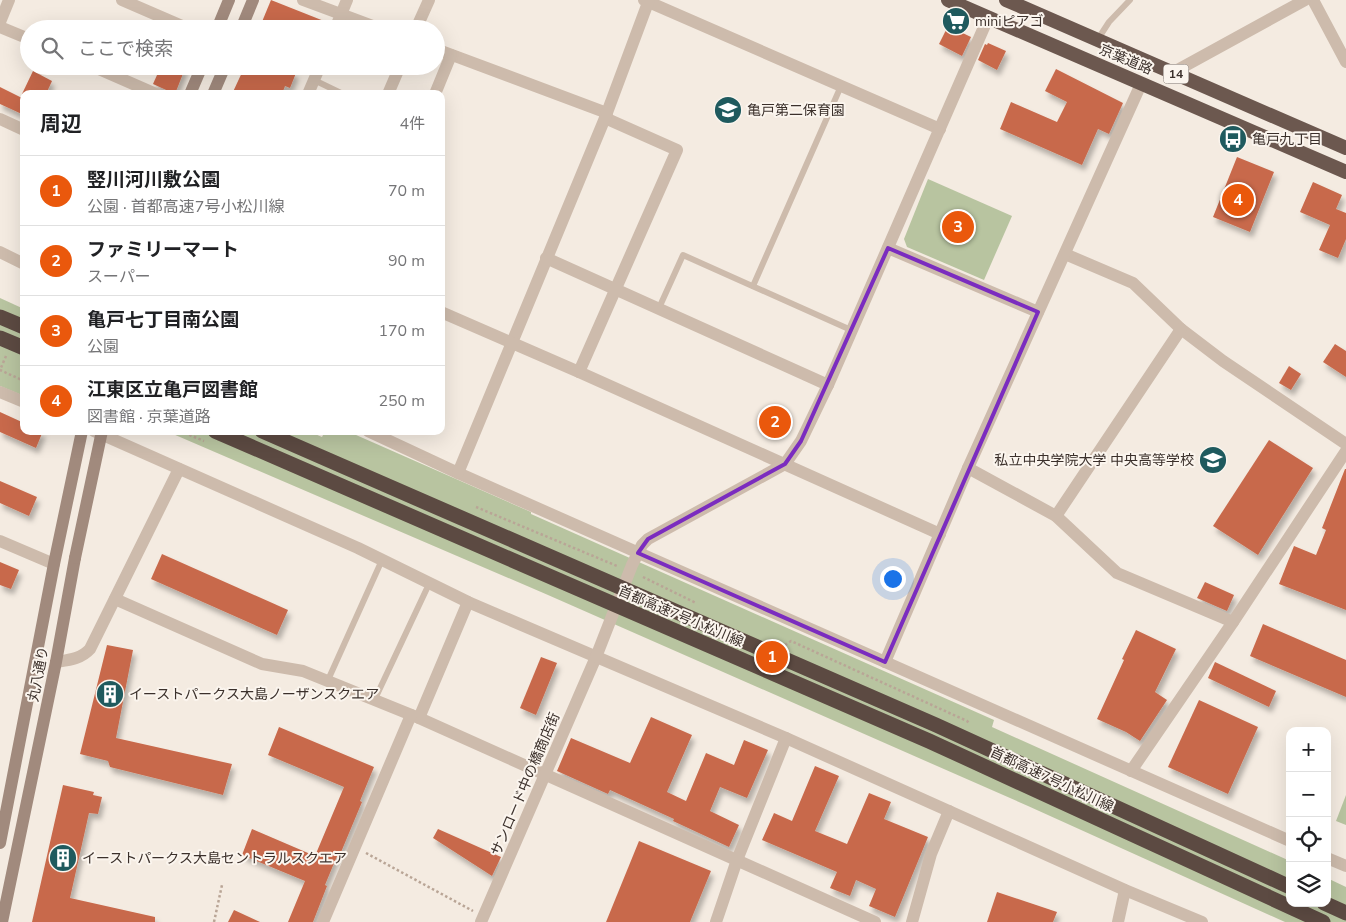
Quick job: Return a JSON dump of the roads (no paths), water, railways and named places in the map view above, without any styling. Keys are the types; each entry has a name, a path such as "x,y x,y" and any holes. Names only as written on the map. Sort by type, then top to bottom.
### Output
{"highway":[{"name":"京葉道路","path":"948,0 1346,172"},
{"name":"京葉道路","path":"1006,0 1346,148"},
{"path":"0,317 20,325"},
{"path":"0,338 20,346"},
{"name":"首都高速7号小松川線","path":"224,435 920,737 1323,922"},
{"name":"首都高速7号小松川線","path":"271,435 927,721 1286,885"},
{"path":"1331,906 1346,913"}],"main road":[{"path":"221,20 229,0"},
{"path":"245,20 253,0"},
{"path":"192,90 198,75"},
{"path":"216,90 221,75"},
{"name":"丸八通り","path":"0,843 4,806 81,435"},
{"name":"丸八通り","path":"2,922 101,435"}],"street":[{"path":"0,22 10,0"},
{"path":"122,0 168,20"},
{"path":"303,0 357,20"},
{"path":"339,20 347,0"},
{"path":"420,20 428,0"},
{"path":"1172,73 1312,0 1346,62"},
{"path":"458,473 606,116 647,1 940,129"},
{"path":"638,552 648,539 785,464 801,441 828,384 988,18"},
{"path":"0,27 20,35"},
{"path":"445,53 606,116 677,150 617,290 579,372"},
{"path":"445,69 451,55"},
{"path":"113,75 147,90"},
{"path":"310,90 316,75"},
{"path":"390,90 396,75"},
{"path":"436,90 442,75"},
{"path":"885,662 968,468 1141,84"},
{"path":"0,119 20,128"},
{"path":"888,248 1038,312"},
{"path":"0,252 20,262"},
{"path":"1065,254 1133,283 1181,329 1223,361 1346,444"},
{"path":"546,258 828,384"},
{"path":"445,314 940,534"},
{"path":"1056,516 1181,329"},
{"path":"0,392 20,400"},
{"path":"103,435 358,548 468,602 786,738 1125,890 1202,922"},
{"path":"377,435 458,473 1286,839"},
{"path":"1131,770 1233,622 1346,451"},
{"path":"968,468 1056,516 1117,573 1233,622"},
{"path":"56,662 76,658 85,654 90,649 179,469"},
{"path":"0,541 55,558"},
{"name":"サンロード中の橋商店街","path":"482,919 596,657 638,552"},
{"path":"115,599 262,664 303,671 415,716 875,922"},
{"path":"323,922 468,602"},
{"path":"716,922 737,860 786,738"},
{"path":"912,922 931,854 949,811"},
{"path":"1331,860 1346,866"},
{"path":"1118,922 1125,890"}],"lane":[{"path":"1098,40 1109,22 1130,0"},
{"path":"314,80 335,90"},
{"path":"753,286 841,86"},
{"path":"659,308 684,255 851,330"},
{"path":"328,680 382,560"},
{"path":"374,700 429,584"}],"place":[{"name":"miniピアゴ","path":"956,21"},
{"name":"亀戸第二保育園","path":"728,110"},
{"name":"亀戸九丁目","path":"1233,139"},
{"name":"江東区立亀戸図書館","path":"1238,200"},
{"name":"亀戸七丁目南公園","path":"958,227"},
{"name":"ファミリーマート","path":"775,422"},
{"name":"私立中央学院大学 中央高等学校","path":"1213,460"},
{"name":"竪川河川敷公園","path":"772,657"},
{"name":"イーストパークス大島ノーザンスクエア","path":"110,694"},
{"name":"イーストパークス大島セントラルスクエア","path":"63,858"}]}
